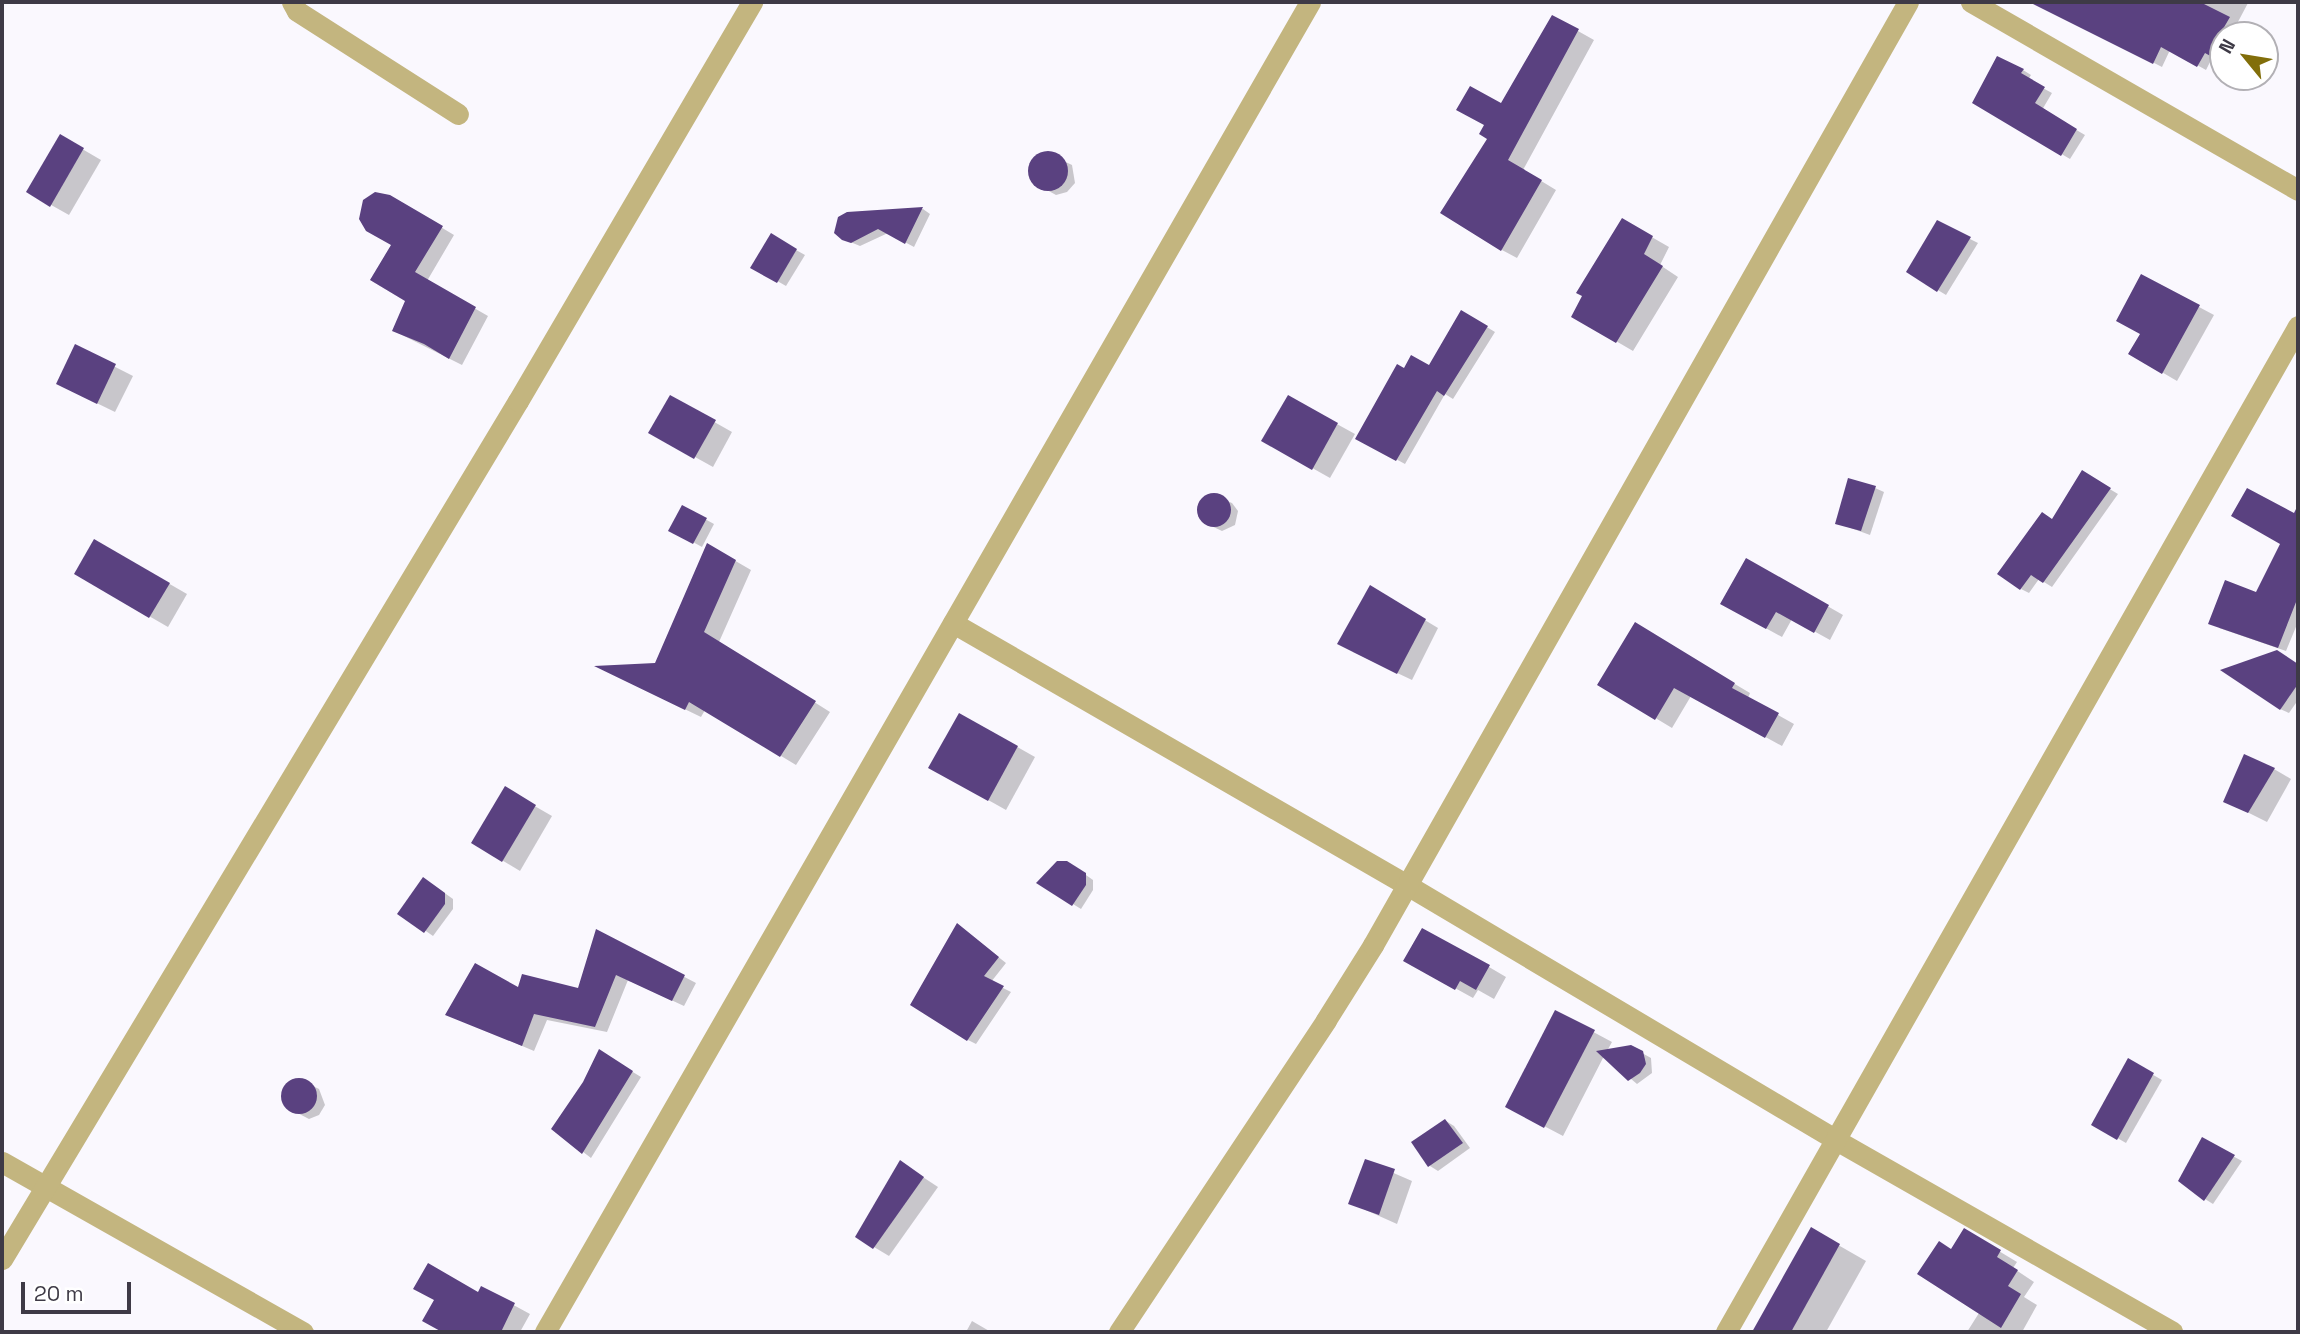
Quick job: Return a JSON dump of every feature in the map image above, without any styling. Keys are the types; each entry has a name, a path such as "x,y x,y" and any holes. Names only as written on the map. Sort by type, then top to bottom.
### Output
{"street":[{"path":"292,2 297,11 458,114"},
{"path":"2,1259 43,1186 517,401 752,2"},
{"path":"545,1332 1310,2"},
{"path":"1119,1332 1326,1020 1407,885 1908,2"},
{"path":"1971,2 2298,190"},
{"path":"1726,1332 2298,326"},
{"path":"953,623 1407,885 1836,1140 2172,1332"},
{"path":"2,1162 303,1332"}],"building":[{"path":"2029,2 2200,2 2230,17 2228,21 2209,21 2209,55 2205,53 2197,67 2161,47 2153,64"},
{"path":"1552,15 1579,29 1508,160 1542,180 1501,251 1440,213 1487,139 1479,134 1484,125 1456,110 1470,86 1501,103"},
{"path":"1997,56 2024,69 2021,73 2045,87 2035,103 2077,129 2061,156 1972,103"},
{"path":"60,134 84,148 50,207 26,192"},
{"path":"1048,151 1062,157 1068,171 1062,185 1048,191 1034,185 1028,171 1034,157"},
{"path":"375,192 390,195 443,226 415,272 476,307 449,359 424,344 392,331 405,301 370,280 391,245 366,231 359,219 363,200"},
{"path":"923,207 905,244 878,229 851,243 834,233 838,217 847,212"},
{"path":"1622,218 1653,236 1644,254 1663,266 1616,343 1571,317 1582,296 1576,293"},
{"path":"1937,220 1971,237 1937,292 1906,272"},
{"path":"771,233 797,249 777,283 750,268"},
{"path":"2141,274 2200,305 2162,374 2128,354 2140,334 2116,321"},
{"path":"1461,310 1488,326 1444,396 1437,391 1396,461 1355,439 1397,364 1404,368 1411,355 1429,365"},
{"path":"75,344 116,364 97,404 56,384"},
{"path":"670,395 716,420 694,459 648,433"},
{"path":"1288,395 1338,423 1312,470 1261,441"},
{"path":"2082,470 2111,488 2043,583 2031,575 2020,590 1997,574 2042,512 2052,519"},
{"path":"1848,478 1876,486 1861,531 1835,524"},
{"path":"2247,488 2294,513 2298,505 2298,597 2278,648 2208,624 2225,580 2256,592 2280,544 2231,516"},
{"path":"1214,493 1226,498 1231,510 1226,522 1214,527 1202,522 1197,510 1202,498"},
{"path":"682,505 707,518 693,544 668,531"},
{"path":"94,539 170,583 149,618 74,574"},
{"path":"707,543 736,560 704,632 816,701 780,757 689,702 685,710 594,666 655,663"},
{"path":"1746,558 1829,605 1814,633 1776,612 1766,629 1720,604"},
{"path":"1370,585 1426,619 1397,674 1337,644"},
{"path":"1635,622 1735,683 1732,688 1779,713 1765,738 1674,688 1655,720 1597,685"},
{"path":"2277,650 2298,664 2298,684 2280,710 2220,670"},
{"path":"959,713 1018,746 988,801 928,768"},
{"path":"2244,754 2275,768 2248,813 2223,802"},
{"path":"505,786 536,805 502,862 471,843"},
{"path":"1057,861 1067,861 1086,873 1086,885 1072,906 1036,883"},
{"path":"423,877 445,893 445,904 424,933 397,914"},
{"path":"957,923 999,957 984,976 1004,986 967,1041 910,1005"},
{"path":"1422,928 1490,965 1476,990 1460,981 1455,990 1403,961"},
{"path":"596,929 685,975 672,1001 616,975 595,1027 534,1014 522,1046 445,1015 475,963 518,987 522,974 578,988"},
{"path":"1555,1010 1595,1030 1544,1128 1505,1107"},
{"path":"1631,1045 1643,1051 1646,1064 1640,1073 1628,1081 1596,1051"},
{"path":"599,1049 633,1071 582,1154 551,1129 583,1082"},
{"path":"2128,1058 2154,1073 2117,1140 2091,1125"},
{"path":"299,1078 312,1083 317,1096 312,1109 299,1114 286,1109 281,1096 286,1083"},
{"path":"1445,1119 1463,1143 1428,1167 1411,1142"},
{"path":"2202,1137 2235,1155 2204,1201 2178,1181"},
{"path":"1365,1159 1395,1169 1379,1215 1348,1204"},
{"path":"900,1160 924,1177 873,1249 855,1237"},
{"path":"1811,1227 1840,1244 1791,1332 1752,1332"},
{"path":"1964,1228 2001,1250 1997,1257 2018,1270 2008,1286 2021,1294 2001,1328 1917,1274 1939,1241 1951,1249"},
{"path":"428,1263 478,1292 481,1286 515,1303 501,1332 442,1332 422,1321 434,1300 413,1289"}]}
